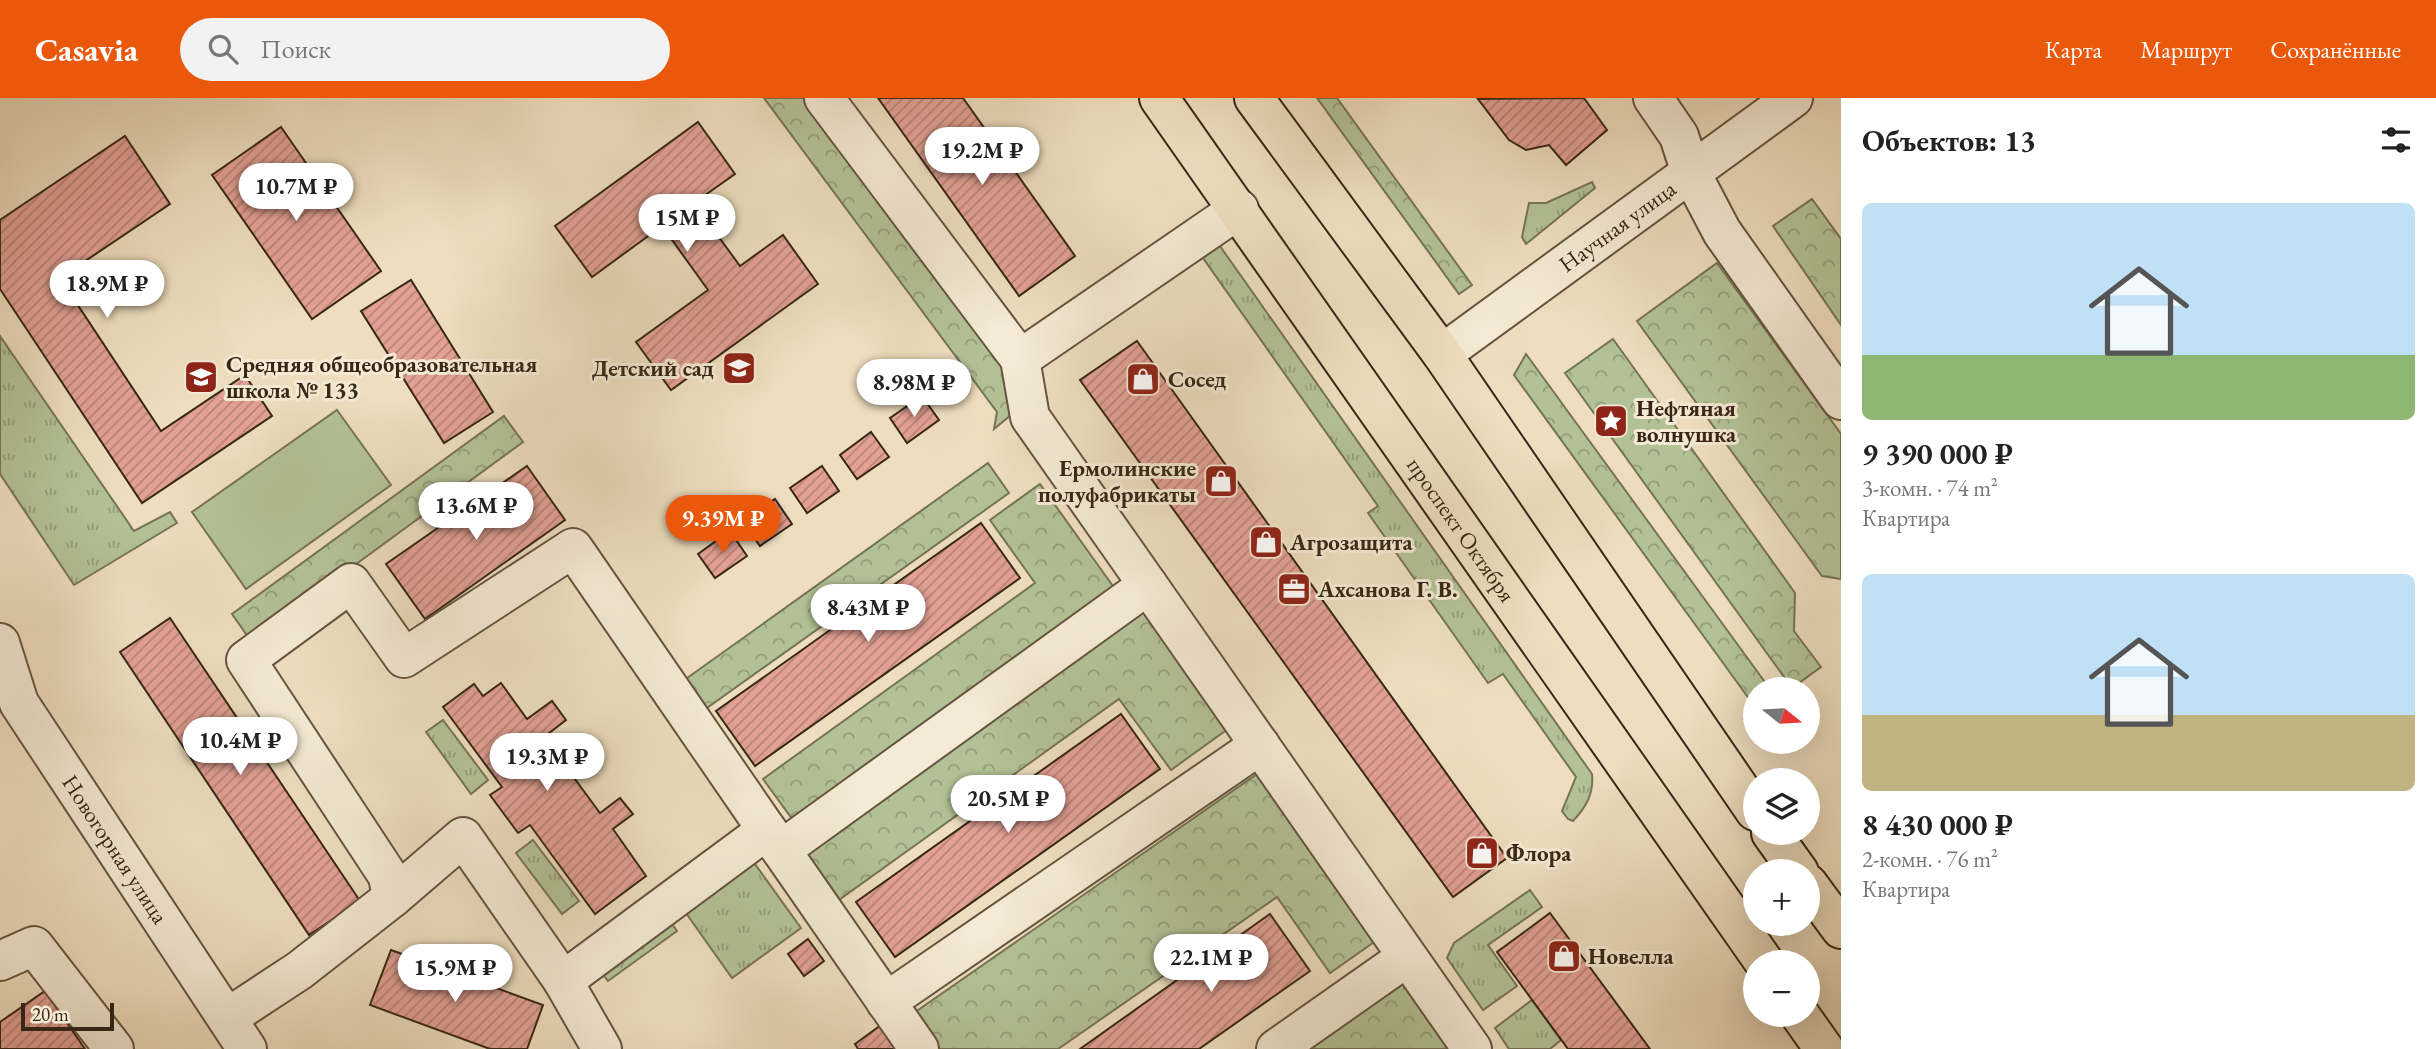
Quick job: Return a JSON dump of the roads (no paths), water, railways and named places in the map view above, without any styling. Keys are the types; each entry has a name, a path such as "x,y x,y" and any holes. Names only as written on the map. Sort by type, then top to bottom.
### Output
{"main road":[{"name":"проспект Октября","path":"1159,98 1756,950"},
{"path":"1254,98 1442,354 1743,793"},
{"path":"1820,900 1841,929"},
{"path":"1808,1027 1824,1049"}],"street":[{"path":"824,98 1020,359 1030,417 1472,1049"},
{"path":"1653,98 1679,136 1691,173 1722,232 1841,400"},
{"name":"Научная улица","path":"1442,354 1794,98"},
{"path":"1020,359 1239,209"},
{"path":"392,898 388,876 246,660 351,583 404,658 573,548 919,1049"},
{"path":"563,981 1148,584"},
{"name":"Новогорная улица","path":"0,643 19,703 237,1034"},
{"path":"886,1002 1260,745"},
{"path":"237,1034 300,970 392,898 463,837 563,981 596,1047"},
{"path":"0,961 34,946 114,1049"},
{"path":"1276,1049 1408,957"}],"place":[{"name":"Детский сад","path":"739,368"},
{"name":"Средняя общеобразовательная школа № 133","path":"201,377"},
{"name":"Сосед","path":"1143,379"},
{"name":"Нефтяная волнушка","path":"1611,421"},
{"name":"Ермолинские полуфабрикаты","path":"1221,481"},
{"name":"Агрозащита","path":"1266,542"},
{"name":"Ахсанова Г. В.","path":"1294,589"},
{"name":"Флора","path":"1482,853"},
{"name":"Новелла","path":"1564,956"}]}
